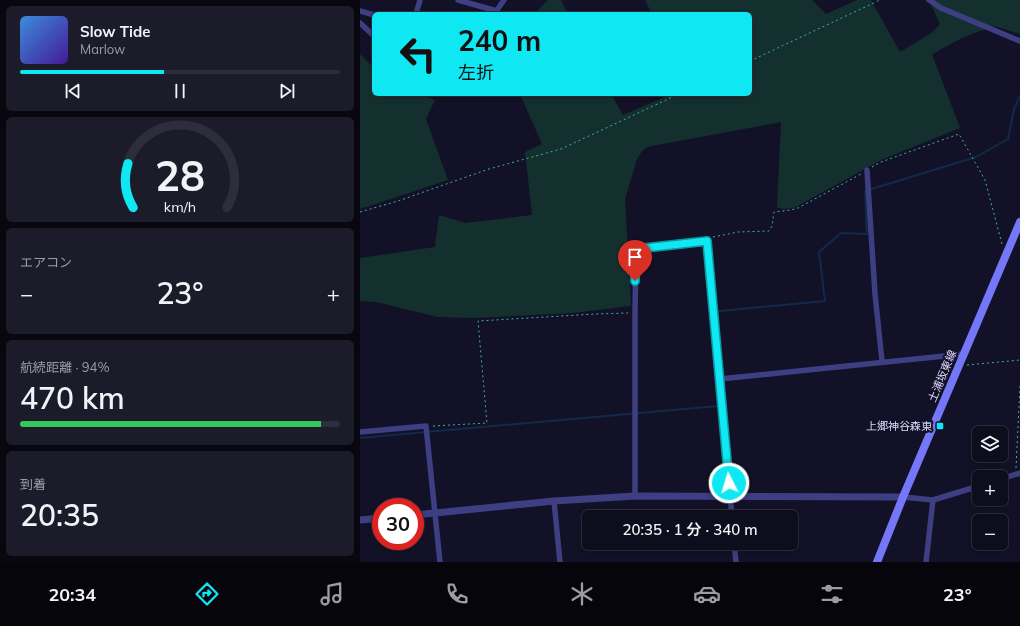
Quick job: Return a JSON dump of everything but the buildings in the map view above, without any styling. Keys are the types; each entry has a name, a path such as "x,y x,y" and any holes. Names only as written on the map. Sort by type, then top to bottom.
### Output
{"main road":[{"name":"土浦坂東線","path":"877,562 903,497 1020,222"}],"street":[{"path":"417,12 420,0"},
{"path":"458,0 496,12 504,0"},
{"path":"929,0 942,8 1020,41"},
{"path":"360,12 372,15"},
{"path":"360,23 372,34"},
{"path":"867,170 875,294 882,362"},
{"path":"635,496 634,313 636,249 707,241 731,510"},
{"path":"720,379 964,354"},
{"path":"360,432 426,426 440,562"},
{"path":"1008,477 1018,474"},
{"path":"424,514 554,501 635,496 903,497 933,500 972,488"},
{"path":"926,562 933,500"},
{"path":"554,501 560,562"},
{"path":"360,520 372,519"},
{"path":"735,550 736,562"}],"path":[{"path":"752,60 880,0"},
{"path":"360,212 398,201 489,169 561,149 675,96"},
{"path":"707,241 713,237 738,232 768,230 772,226 774,212 798,208 881,162 959,134 985,180 1005,258"},
{"path":"426,426 487,423 478,321 634,313"},
{"path":"959,366 1020,360"},
{"path":"1018,474 1020,386"}],"green space":[{"path":"548,0 561,0 567,12 536,12"},
{"path":"645,0 812,0 826,14 857,0 871,0 900,52 933,32 940,24 929,0 1020,0 1020,34 994,26 964,37 932,54 960,128 881,160 794,208 783,209 777,207 781,122 647,147 642,151 637,159 625,199 631,306 573,313 474,318 438,317 376,302 360,301 360,258 435,247 439,215 465,223 532,215 525,152 542,144 521,96 612,96 623,115 667,96 752,96 752,12 651,12"},
{"path":"360,54 372,66 372,96 424,96 435,100 426,119 448,180 360,209"}],"waterway":[{"path":"360,438 718,406 710,312 825,301 819,252 841,233 867,234 865,191 976,157 1008,139 1014,109 1020,96"}],"place":[{"name":"上郷神谷森東","path":"940,426"}],"route":[{"path":"635,281 636,249 707,241 729,483"}]}
